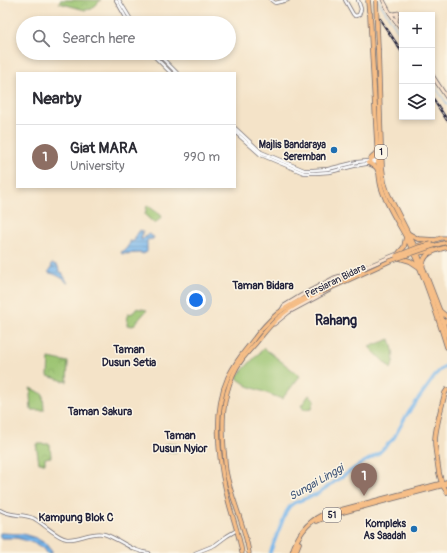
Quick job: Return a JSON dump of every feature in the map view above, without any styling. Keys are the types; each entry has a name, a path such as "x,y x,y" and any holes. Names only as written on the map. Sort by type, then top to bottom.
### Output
{"highway":[{"name":"1","path":"369,0 369,12 375,50 380,148 383,174 388,194 445,321 447,347"},
{"name":"1","path":"376,0 375,50 379,176 384,194 407,234"},
{"path":"378,148 369,162 376,166 379,176"},
{"path":"399,253 404,247 407,234 433,243"},
{"path":"400,258 421,267 427,254 447,247"},
{"name":"1","path":"421,267 445,321 447,335"},
{"path":"447,390 445,393 435,440 437,461 447,492"},
{"name":"51","path":"292,553 299,536 305,528 312,520 322,515 444,484"},
{"name":"51","path":"295,553 301,537 306,529 323,517 444,484"}],"main road":[{"path":"383,0 399,26"},
{"path":"390,13 398,13 396,21"},
{"path":"435,80 447,98"},
{"path":"433,243 447,238"},
{"path":"413,247 424,244 447,242"},
{"name":"Persiaran Bidara","path":"242,553 226,491 220,453 219,429 221,397 237,360 260,331 280,312 320,290 346,278 405,252 433,243"},
{"name":"Persiaran Bidara","path":"249,553 226,470 222,429 223,410 233,375 246,355 268,329 289,309 322,292 433,243"},
{"path":"424,244 423,248 428,251"},
{"name":"Persiaran Bidara","path":"280,312 288,303 334,278 359,270 413,247"},
{"path":"416,254 447,247"},
{"path":"406,250 410,253 409,256"},
{"name":"Persiaran Bidara","path":"268,329 289,312 345,282 400,258 416,254"}],"street":[{"path":"116,0 125,16"},
{"path":"119,0 129,16"},
{"path":"271,0 275,3 288,0"},
{"path":"345,0 355,16 359,15 360,11 360,6 357,0"},
{"path":"158,60 170,72"},
{"path":"164,60 176,72"},
{"path":"236,129 261,152 298,168 308,170 328,169 351,163 378,161"},
{"path":"236,133 261,155 304,173 330,172 369,162"},
{"path":"298,168 303,166 308,170"},
{"path":"0,510 6,514 26,516 34,519 64,538 70,539 92,534 102,534 109,536 137,551 150,553"},
{"path":"196,553 215,545 226,536 237,530"}],"green space":[{"path":"61,0 101,0 92,9 85,10 59,3"},
{"path":"147,205 162,216 155,224 145,215"},
{"path":"136,308 147,310 133,326 127,325 128,314 133,313"},
{"path":"390,339 394,357 391,369 369,347"},
{"path":"264,348 300,376 282,399 248,386 238,379 237,376"},
{"path":"49,358 68,362 67,382 48,376"},
{"path":"30,388 43,394 44,410 31,410"},
{"path":"309,395 315,400 312,408 305,409 301,406"},
{"path":"36,444 50,444 51,457 45,458 45,463 39,463"},
{"path":"165,444 176,444 176,452 166,451"}],"water":[{"path":"140,230 143,231 141,240 149,234 154,237 153,239 147,240 147,252 143,254 122,254 121,252 125,250 130,243 129,241 130,240 131,242 135,240 135,237"},
{"path":"52,263 58,266 59,271 68,283 59,276 48,272 51,269"},
{"path":"0,533 23,534 36,538 45,543 53,553 47,553 38,545 24,540 16,538 0,538"}],"waterway":[{"path":"378,0 399,32"},
{"path":"433,84 447,104"},
{"name":"Sungai Linggi","path":"270,553 286,512 290,506 317,494 359,465 378,454 394,438 406,416 432,380 438,372 447,365"}],"railway":[{"path":"380,19 399,48"},
{"path":"435,102 447,120"}],"place":[{"name":"Majlis Bandaraya Seremban","path":"334,150"},
{"name":"Giat MARA","path":"364,496"},
{"name":"Kompleks As Saadah","path":"414,529"}],"district":[{"name":"Taman Bidara","path":"263,285"},
{"name":"Rahang","path":"336,320"},
{"name":"Taman Dusun Setia","path":"129,355"},
{"name":"Taman Sakura","path":"100,411"},
{"name":"Taman Dusun Nyior","path":"180,441"},
{"name":"Kampung Blok C","path":"76,517"}]}
